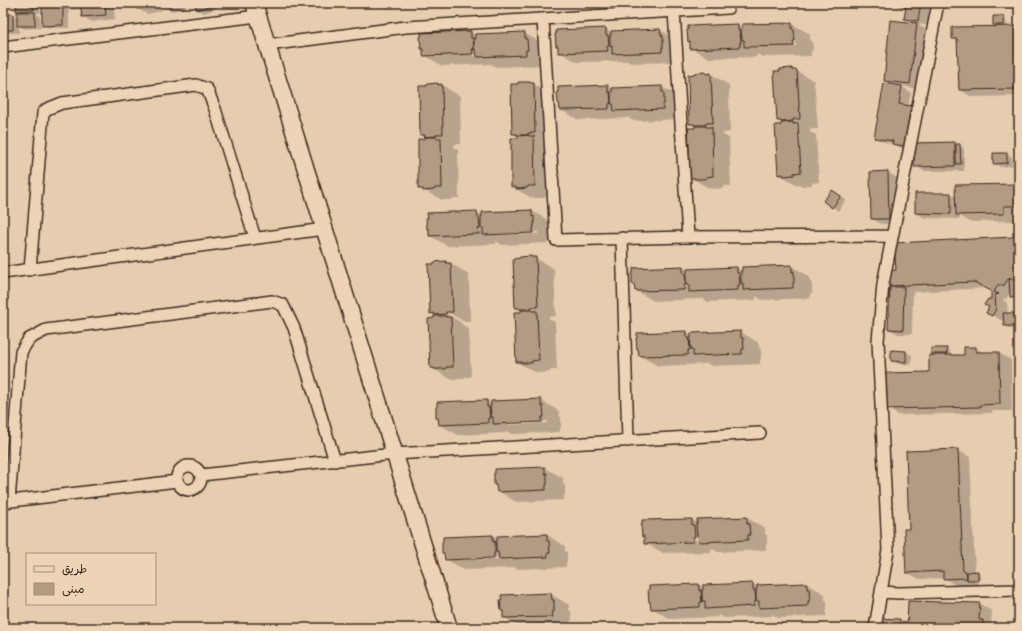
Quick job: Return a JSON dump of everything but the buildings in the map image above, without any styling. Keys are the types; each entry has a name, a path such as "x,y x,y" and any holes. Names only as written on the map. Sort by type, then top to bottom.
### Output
{"street":[{"path":"874,628 888,550 878,341 883,284 938,3"},
{"path":"267,45 406,27 728,8"},
{"path":"3,47 256,10 449,628"},
{"path":"674,11 688,237"},
{"path":"544,19 556,240 688,237 892,236"},
{"path":"30,270 43,113 47,109 62,103 196,85 207,89 215,109 255,238"},
{"path":"3,273 324,229"},
{"path":"622,238 628,440"},
{"path":"177,481 6,502 21,352 29,339 46,330 272,301 283,305 294,328 335,460"},
{"path":"201,475 394,454 760,433"},
{"path":"186,466 192,466 198,470 201,475 201,482 198,487 192,490 185,490 180,487 177,481 177,475 180,469 186,466"},
{"path":"881,592 898,593 1019,590"}]}
